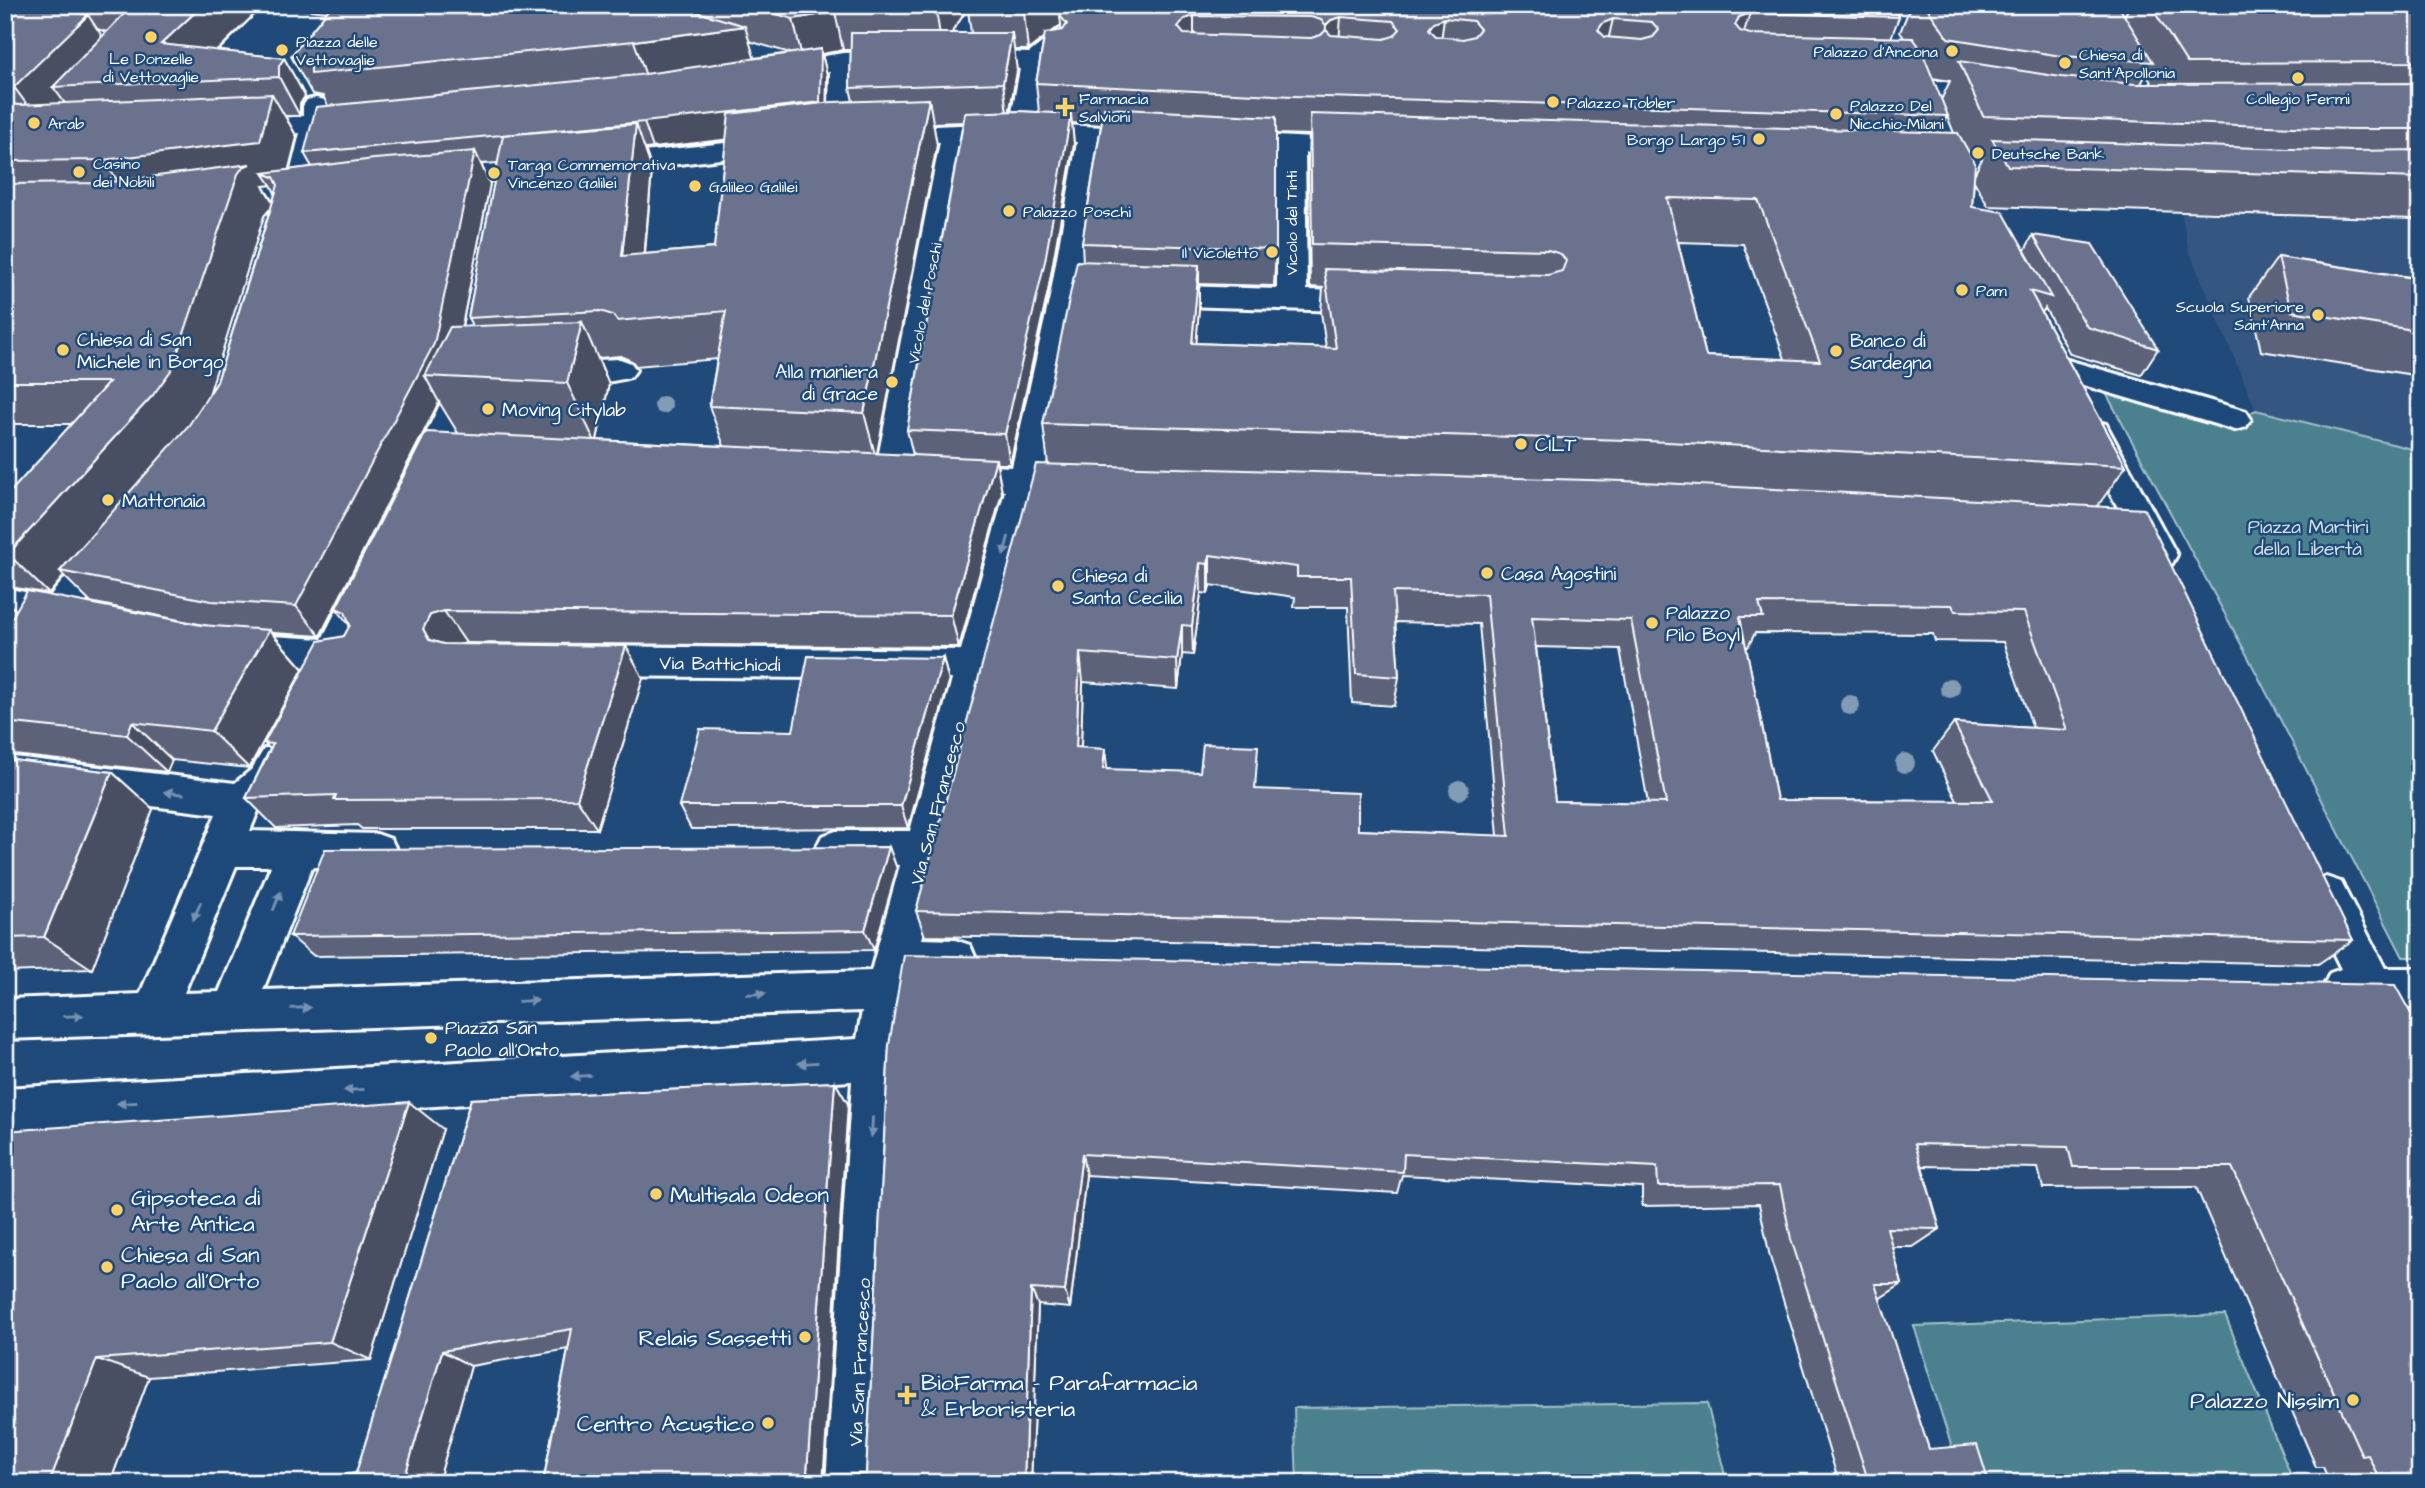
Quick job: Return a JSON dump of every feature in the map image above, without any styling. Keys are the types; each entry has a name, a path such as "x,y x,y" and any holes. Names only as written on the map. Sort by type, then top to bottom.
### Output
{"street":[{"path":"1021,131 1044,62 1092,14 1108,5"},
{"path":"753,64 804,68 844,61 945,54 1044,62"},
{"path":"821,140 844,61"},
{"path":"1919,87 2028,104"},
{"path":"207,132 316,114 393,115"},
{"path":"294,195 316,114"},
{"path":"403,180 653,159 821,140 955,133 1021,131 1388,148"},
{"name":"Vicolo del Poschi","path":"955,133 878,472 1024,480"},
{"name":"Via San Francesco","path":"852,1483 876,1059 892,974 1024,480 1093,293 1092,134"},
{"name":"Vicolo del Tinti","path":"1291,145 1292,300"},
{"path":"502,204 509,170"},
{"name":"Vicolo del Tinti","path":"1093,293 1404,302"},
{"path":"2176,587 2146,526 2050,355 2235,419"},
{"path":"404,511 434,451 493,370 620,370"},
{"path":"434,451 473,453"},
{"path":"1024,480 1116,484"},
{"path":"2105,523 2146,526"},
{"path":"5,708 58,612 129,527"},
{"path":"154,1013 242,801 266,781 299,718 345,656 386,547"},
{"path":"5,602 110,624"},
{"path":"199,641 237,648 345,656"},
{"name":"Via Battichiodi","path":"548,661 974,665"},
{"path":"5,772 242,801"},
{"path":"223,848 409,851"},
{"path":"799,848 925,848"},
{"path":"233,1010 298,851"},
{"path":"2312,867 2420,1081"},
{"path":"5,1019 233,1010 892,974 993,960"},
{"path":"2301,986 2420,988"},
{"path":"5,1110 477,1102 876,1059"}],"shaded area":[{"name":"Scuola Superiore Sant'Anna","path":"2170,186 2420,188 2420,451 2256,410 2189,251 2181,212"}],"green space":[{"name":"Piazza Martiri della Libertà","path":"2106,393 2226,425 2256,410 2420,451 2420,957 2403,957 2249,659"},
{"path":"2225,1315 2294,1483 1963,1483 1914,1326"},
{"path":"1707,1403 1727,1483 1297,1483 1294,1408"}],"building":[{"path":"5,5 49,5 88,15 14,87 5,86"},
{"path":"122,5 203,5 161,44 284,58 279,66 279,77 53,87 127,11"},
{"path":"332,5 674,5 745,26 634,41 311,74 307,58 291,56"},
{"path":"746,5 940,5 936,10 835,12 793,19"},
{"path":"971,5 1033,5 1024,12 968,10"},
{"path":"1074,5 1891,5 1899,17 1750,13 1739,17 1735,25 1740,31 1750,34 1913,38 1921,49 1948,116 1293,96 1036,83 1045,33 1063,30 1067,24 1060,16","holes":["1194,16 1311,17 1326,25 1341,17 1393,21 1400,29 1394,36 1384,39 1331,35 1326,30 1311,38 1184,34 1178,27 1184,19","1444,18 1473,21 1480,29 1474,36 1463,39 1436,36 1429,29 1434,22","1613,19 1652,22 1659,30 1653,37 1642,40 1605,37 1598,30 1603,23"]},
{"path":"1925,5 2120,5 2153,62 2061,56 1948,38"},
{"path":"2150,5 2420,5 2420,62 2187,63"},
{"path":"851,33 1012,33 1003,83 850,88"},
{"path":"821,49 820,102 644,122 304,153 316,107 638,75"},
{"path":"1959,61 2061,77 2135,84 2420,83 2420,129 1983,116"},
{"path":"272,94 260,141 103,160 5,161 5,103 19,105"},
{"path":"929,99 864,413 709,406 726,311 617,321 613,315 600,311 468,318 503,135 636,124 622,256 714,248 729,114 832,102"},
{"path":"1104,108 1276,117 1276,249 1082,243"},
{"path":"1018,111 1071,114 1045,261 1005,434 907,430 965,113"},
{"path":"1310,114 1958,133 1975,163 1972,207 2003,212 2051,297 2030,291 2126,466 1628,440 1043,424 1077,261 1199,265 1192,343 1336,348 1324,269 1548,275 1562,271 1566,261 1561,254 1548,250 1312,244","holes":["1667,198 1758,200 1820,361 1706,356"]},
{"path":"1992,139 2352,151 2420,150 2420,178 2008,166"},
{"path":"475,151 434,344 296,606 211,601 60,571 189,425 217,382 278,185 274,177 263,173 374,159"},
{"path":"250,164 243,167 238,174 172,369 153,395 8,554 5,553 5,498 109,382 5,382 5,184 103,183"},
{"path":"2033,235 2092,244 2158,349 2087,327"},
{"path":"2278,257 2420,279 2420,331 2291,311"},
{"path":"582,322 567,383 425,376 450,327"},
{"path":"426,432 996,459 951,615 444,611 430,615 423,629 429,640 443,644 626,646 577,799 334,800 336,795 246,798 273,744 264,743 319,641 344,636 350,625 345,612 336,608"},
{"path":"1036,464 1624,481 2144,509 2353,940 916,911","holes":["1210,555 1297,567 1297,577 1351,577 1356,674 1399,677 1393,592 1486,594 1509,836 1358,830 1358,793 1255,789 1258,746 1203,744 1200,772 1103,769 1105,749 1076,747 1080,653 1177,660 1182,625 1192,626 1200,563 1208,564","1759,603 1952,605 1955,611 2024,612 2067,730 1954,723 1993,801 1777,800 1740,617 1763,617","1532,617 1631,620 1666,803 1555,801"]},
{"path":"27,591 201,625 269,630 211,731 132,722 127,735 5,722 5,630"},
{"path":"808,656 943,658 901,806 679,806 700,729 793,731"},
{"path":"5,759 112,772 44,937 5,938"},
{"path":"889,847 865,930 290,936 325,849"},
{"path":"904,955 2395,985 2420,1030 2420,1483 2381,1483 2368,1455 2362,1456 2232,1167 2073,1167 2068,1147 1915,1144 1940,1229 1887,1228 1902,1284 1875,1284 1929,1449 1977,1445 1989,1483 1869,1483 1791,1239 1780,1185 1658,1186 1657,1167 1404,1154 1403,1172 1082,1154 1065,1291 1031,1289 1024,1483 543,1483 572,1329 442,1351 403,1483 342,1483 345,1475 356,1473 471,1099 835,1082 807,1472 810,1475 866,1474 889,1045"},
{"path":"409,1102 330,1342 97,1359 49,1483 5,1483 5,1131"}],"place":[{"name":"Le Donzelle di Vettovaglie","path":"151,37"},
{"name":"Piazza delle Vettovaglie","path":"282,50"},
{"name":"Palazzo d'Ancona","path":"1952,51"},
{"name":"Chiesa di Sant'Apollonia","path":"2065,63"},
{"name":"Collegio Fermi","path":"2298,78"},
{"name":"Palazzo Tobler","path":"1553,102"},
{"name":"Farmacia Salvioni","path":"1065,107"},
{"name":"Palazzo Del Nicchio-Milani","path":"1836,114"},
{"name":"Arab","path":"34,123"},
{"name":"Borgo Largo 51","path":"1759,139"},
{"name":"Deutsche Bank","path":"1978,153"},
{"name":"Casino dei Nobili","path":"79,172"},
{"name":"Targa Commemorativa Vincenzo Galilei","path":"494,173"},
{"name":"Galileo Galilei","path":"695,186"},
{"name":"Palazzo Poschi","path":"1009,211"},
{"name":"Il Vicoletto","path":"1272,252"},
{"name":"Pam","path":"1962,290"},
{"name":"Scuola Superiore Sant'Anna","path":"2318,315"},
{"name":"Chiesa di San Michele in Borgo","path":"63,350"},
{"name":"Banco di Sardegna","path":"1836,351"},
{"name":"Alla maniera di Grace","path":"892,382"},
{"name":"Moving Citylab","path":"488,409"},
{"name":"CILT","path":"1521,444"},
{"name":"Mattonaia","path":"108,500"},
{"name":"Casa Agostini","path":"1487,573"},
{"name":"Chiesa di Santa Cecilia","path":"1058,586"},
{"name":"Palazzo Pilo Boyl","path":"1652,623"},
{"name":"Piazza San Paolo all'Orto","path":"431,1038"},
{"name":"Multisala Odeon","path":"656,1194"},
{"name":"Gipsoteca di Arte Antica","path":"117,1210"},
{"name":"Chiesa di San Paolo all'Orto","path":"107,1267"},
{"name":"Relais Sassetti","path":"805,1337"},
{"name":"BioFarma - Parafarmacia & Erboristeria","path":"907,1395"},
{"name":"Palazzo Nissim","path":"2353,1400"},
{"name":"Centro Acustico","path":"768,1423"}]}
